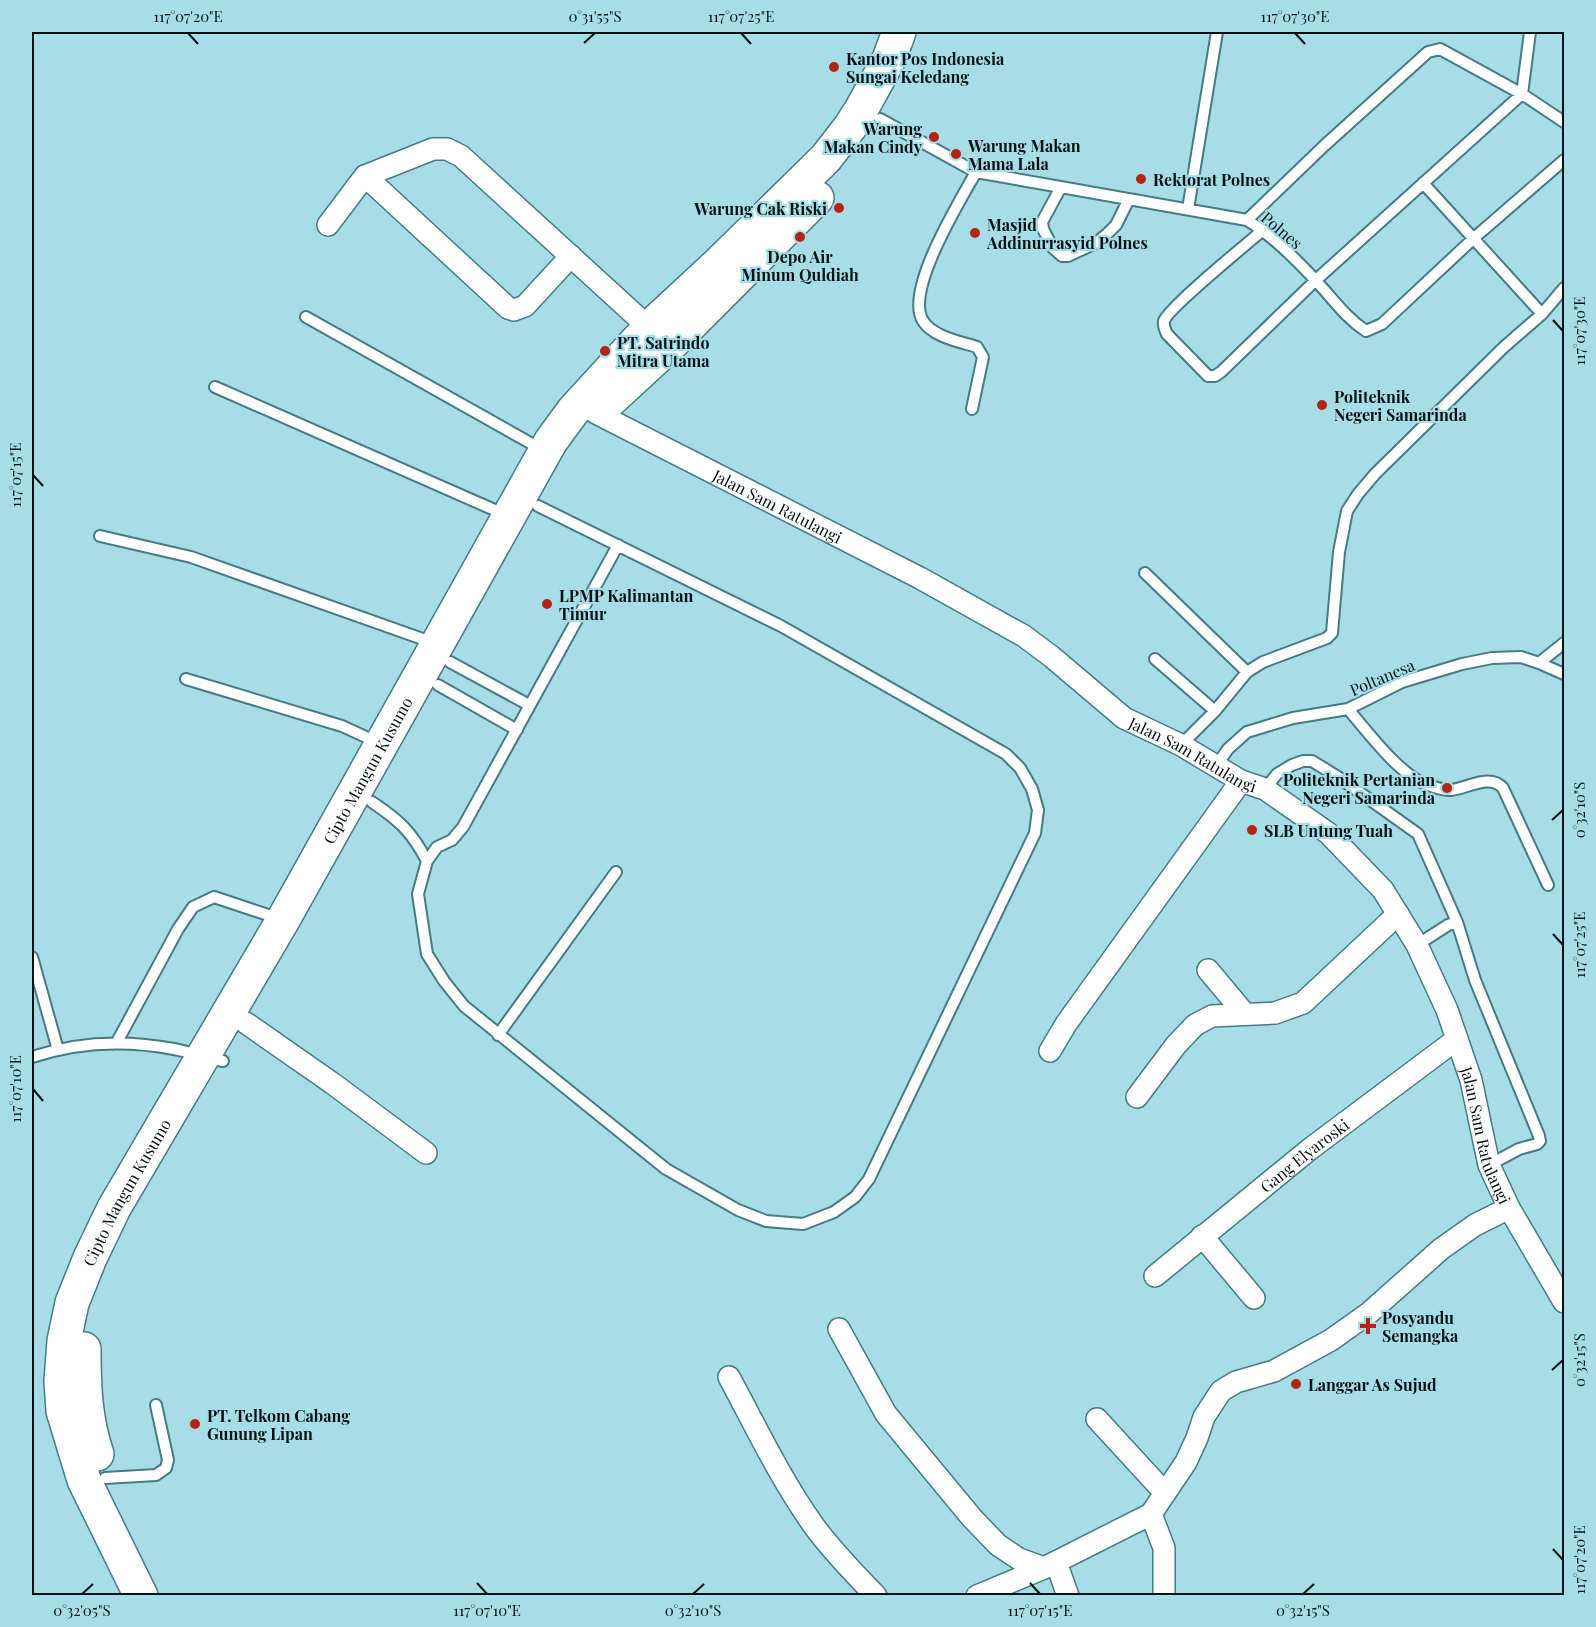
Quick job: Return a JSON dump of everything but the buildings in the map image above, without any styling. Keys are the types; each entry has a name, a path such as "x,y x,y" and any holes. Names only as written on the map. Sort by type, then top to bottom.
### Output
{"highway":[{"name":"Cipto Mangun Kusumo","path":"524,511 550,483 596,413 717,265 826,158 861,110 889,59 898,32"},
{"name":"Cipto Mangun Kusumo","path":"161,1596 105,1478 94,1445 84,1381 84,1348 92,1309 111,1263 283,920 372,802 442,664 524,511 545,451 573,411 840,176 880,119 906,67 916,32"},
{"name":"Cipto Mangun Kusumo","path":"141,1596 84,1480 63,1411 61,1381 64,1341 72,1303 114,1208 213,1059 246,1023 326,863 382,744 442,664"}],"street":[{"path":"328,225 365,176 433,149 447,149 455,152 659,337"},
{"path":"365,176 508,308 519,309 525,306 571,256"},
{"name":"Jalan Sam Ratulangi","path":"596,413 909,573 1024,636 1066,668 1124,718 1180,745 1241,781 1265,789 1328,833 1383,890 1417,945 1447,1010 1471,1080 1489,1165 1509,1208 1564,1302"},
{"path":"1050,1051 1066,1024 1241,781"},
{"path":"1137,1096 1176,1045 1195,1025 1212,1016 1275,1013 1303,1003 1398,914"},
{"path":"1208,970 1244,1013"},
{"path":"246,1023 426,1153"},
{"name":"Gang Elyaroski","path":"1155,1276 1310,1149 1457,1039"},
{"path":"977,1596 1050,1565 1151,1514 1186,1462 1204,1417 1221,1391 1236,1382 1274,1371 1331,1340 1369,1313 1441,1249 1474,1225 1509,1208"},
{"path":"1202,1236 1254,1298"},
{"path":"839,1329 886,1414 972,1518 998,1545 1019,1559 1050,1565 1068,1596"},
{"path":"729,1377 809,1519 835,1553 876,1596"},
{"path":"1097,1419 1165,1493"},
{"path":"1151,1514 1164,1548 1164,1596"}],"lane":[{"path":"1188,209 1217,32"},
{"path":"1263,230 1164,319 1167,334 1208,376 1215,376 1221,372 1316,280 1522,94 1530,32"},
{"path":"1247,220 1325,145 1428,52 1440,49 1522,94 1564,122"},
{"name":"Polnes","path":"880,119 976,172 1247,220 1263,230 1316,280 1352,322 1366,331 1382,324 1474,238"},
{"path":"1474,238 1564,160"},
{"path":"972,409 983,357 977,347 940,335 923,321 918,297 936,247 976,172"},
{"path":"1423,183 1542,314"},
{"path":"1061,187 1042,224 1053,248 1062,256 1068,256 1096,243 1107,234 1116,225 1129,199"},
{"path":"1180,745 1215,711 1247,672 1263,662 1327,638 1332,633 1339,552 1347,511 1358,494 1375,474 1504,347 1542,314 1564,288"},
{"path":"306,317 545,451"},
{"path":"215,387 524,511 618,545 781,626 1006,754 1020,768 1032,789 1038,810 1035,833 869,1179 855,1197 834,1212 803,1224 766,1221 738,1210 666,1169 464,1006 444,981 427,954 418,894 427,861 437,848 452,840 463,827 618,545"},
{"path":"100,536 191,557 442,664 529,705"},
{"path":"1145,573 1247,672"},
{"path":"1539,663 1564,642"},
{"name":"Poltanesa","path":"1216,766 1228,749 1247,732 1293,718 1348,709 1402,682 1462,664 1491,658 1521,657 1564,674"},
{"path":"1155,659 1215,711"},
{"path":"442,664 517,730"},
{"path":"186,679 342,726 382,744"},
{"path":"1348,709 1394,763 1425,784 1449,791 1491,780 1499,784 1503,788 1548,885"},
{"path":"1265,789 1277,774 1292,765 1312,761 1418,834 1457,922 1475,980 1540,1141 1489,1165"},
{"path":"372,802 404,825 427,861"},
{"path":"498,1035 616,872"},
{"path":"117,1042 178,929 194,907 214,897 283,920"},
{"path":"1417,945 1448,925 1457,922"},
{"path":"32,957 58,1050"},
{"path":"32,1057 58,1050 117,1042 174,1049 213,1059"},
{"path":"105,1478 156,1475 166,1468 168,1460 156,1405"}],"place":[{"name":"Kantor Pos Indonesia Sungai Keledang","path":"834,67"},
{"name":"Warung Makan Cindy","path":"934,137"},
{"name":"Warung Makan Mama Lala","path":"956,154"},
{"name":"Rektorat Polnes","path":"1141,179"},
{"name":"Warung Cak Riski","path":"839,208"},
{"name":"Masjid Addinurrasyid Polnes","path":"975,233"},
{"name":"Depo Air Minum Quldiah","path":"800,237"},
{"name":"PT. Satrindo Mitra Utama","path":"605,351"},
{"name":"Politeknik Negeri Samarinda","path":"1322,405"},
{"name":"LPMP Kalimantan Timur","path":"547,604"},
{"name":"Politeknik Pertanian Negeri Samarinda","path":"1447,788"},
{"name":"SLB Untung Tuah","path":"1252,830"},
{"name":"Posyandu Semangka","path":"1368,1326"},
{"name":"Langgar As Sujud","path":"1296,1384"},
{"name":"PT. Telkom Cabang Gunung Lipan","path":"195,1424"}]}
